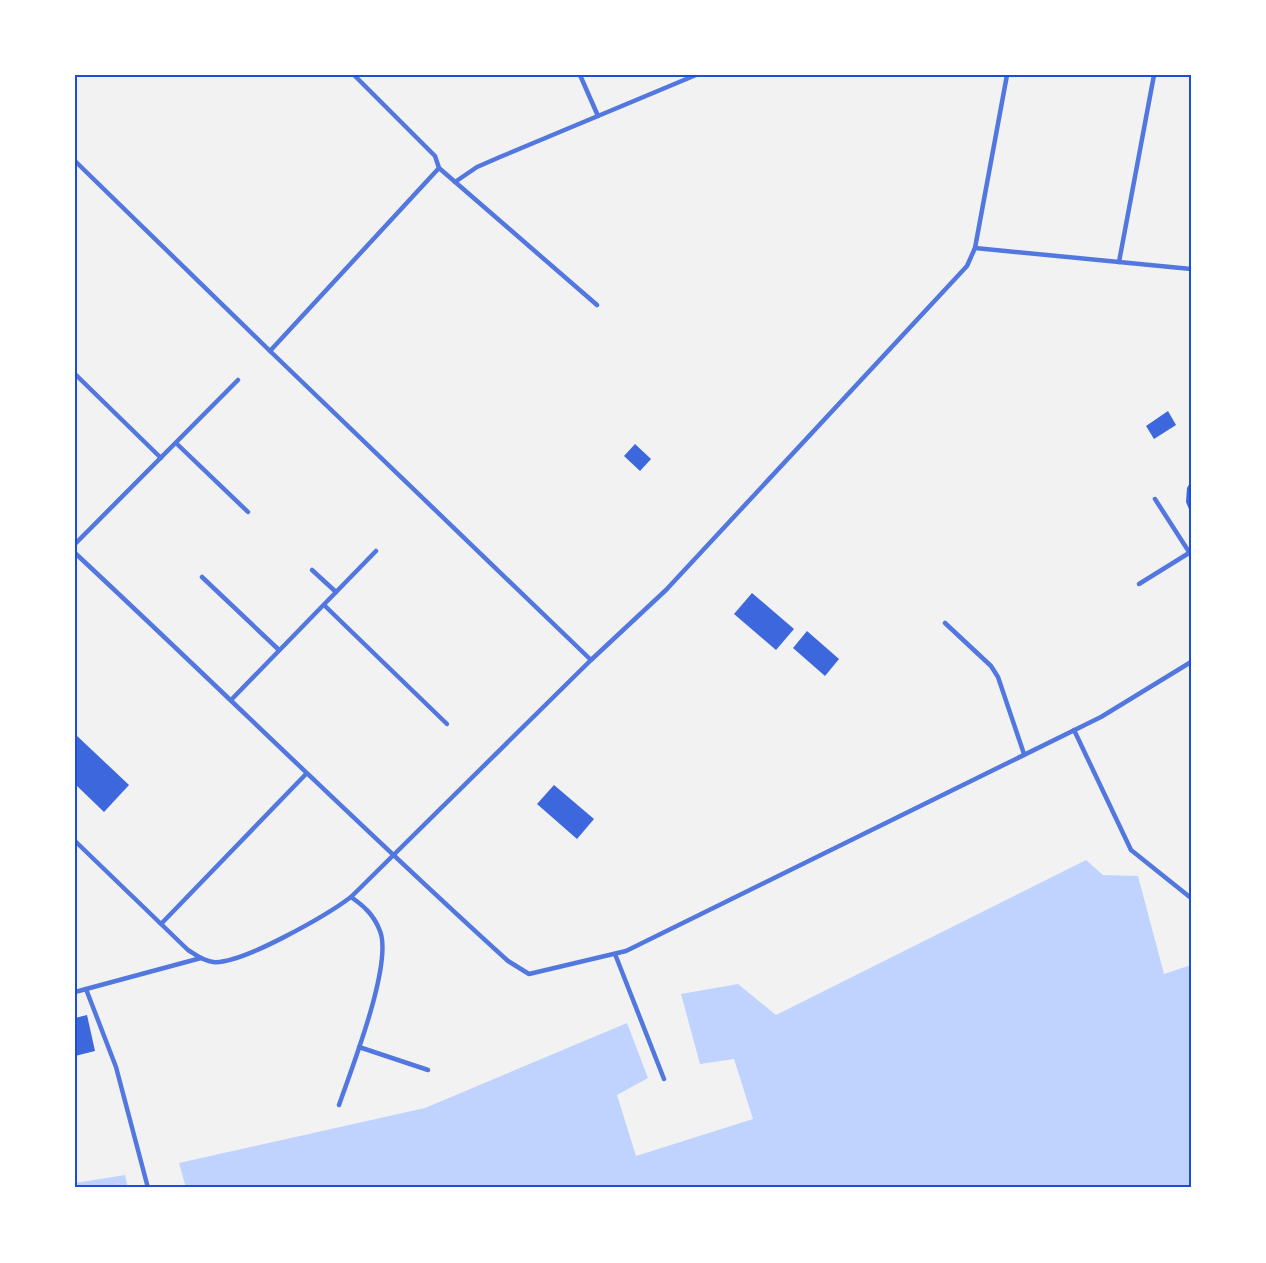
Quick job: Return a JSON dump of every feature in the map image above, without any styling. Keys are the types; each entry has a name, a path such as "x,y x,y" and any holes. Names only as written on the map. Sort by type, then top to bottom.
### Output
{"lane":[{"path":"354,75 435,156 439,168 597,305"},
{"path":"580,75 598,116"},
{"path":"455,182 477,167 696,75"},
{"path":"75,841 161,924 201,958 214,962 226,961 246,953 322,918 351,897 591,660 666,590 967,266 975,248 1007,75"},
{"path":"1119,262 1154,75"},
{"path":"75,161 591,660"},
{"path":"270,351 439,168"},
{"path":"975,248 1191,269"},
{"path":"75,374 160,458"},
{"path":"75,544 238,380"},
{"path":"176,443 248,513"},
{"path":"1139,584 1190,554 1155,498"},
{"path":"232,699 376,551"},
{"path":"75,553 232,699 392,857 520,971 529,974 615,954 1074,730 1191,662"},
{"path":"312,570 336,592"},
{"path":"202,577 279,650"},
{"path":"324,605 447,724"},
{"path":"945,623 991,666 998,677 1024,754"},
{"path":"1074,730 1131,850 1191,898"},
{"path":"161,924 306,774"},
{"path":"339,1105 374,1003 380,966 381,933 367,908 351,897"},
{"path":"615,954 664,1078"},
{"path":"75,992 201,958"},
{"path":"86,989 116,1067 148,1188"},
{"path":"359,1047 428,1070"}],"water":[{"path":"1086,860 1103,875 1138,876 1164,974 1191,965 1191,1188 186,1188 179,1163 425,1108 627,1023 648,1078 617,1095 636,1156 753,1119 734,1059 700,1064 681,994 738,984 776,1015"},
{"path":"125,1175 128,1188 75,1188 75,1183"}],"building":[{"path":"1168,411 1176,425 1154,439 1146,426"},
{"path":"635,444 651,459 640,471 624,456"},
{"path":"1191,481 1191,514 1186,502 1187,488"},
{"path":"752,593 794,629 776,650 734,614"},
{"path":"807,631 839,659 825,676 793,648"},
{"path":"75,734 129,785 104,812 75,784"},
{"path":"554,785 594,819 577,839 537,804"},
{"path":"87,1015 95,1051 75,1056 75,1018"}]}
